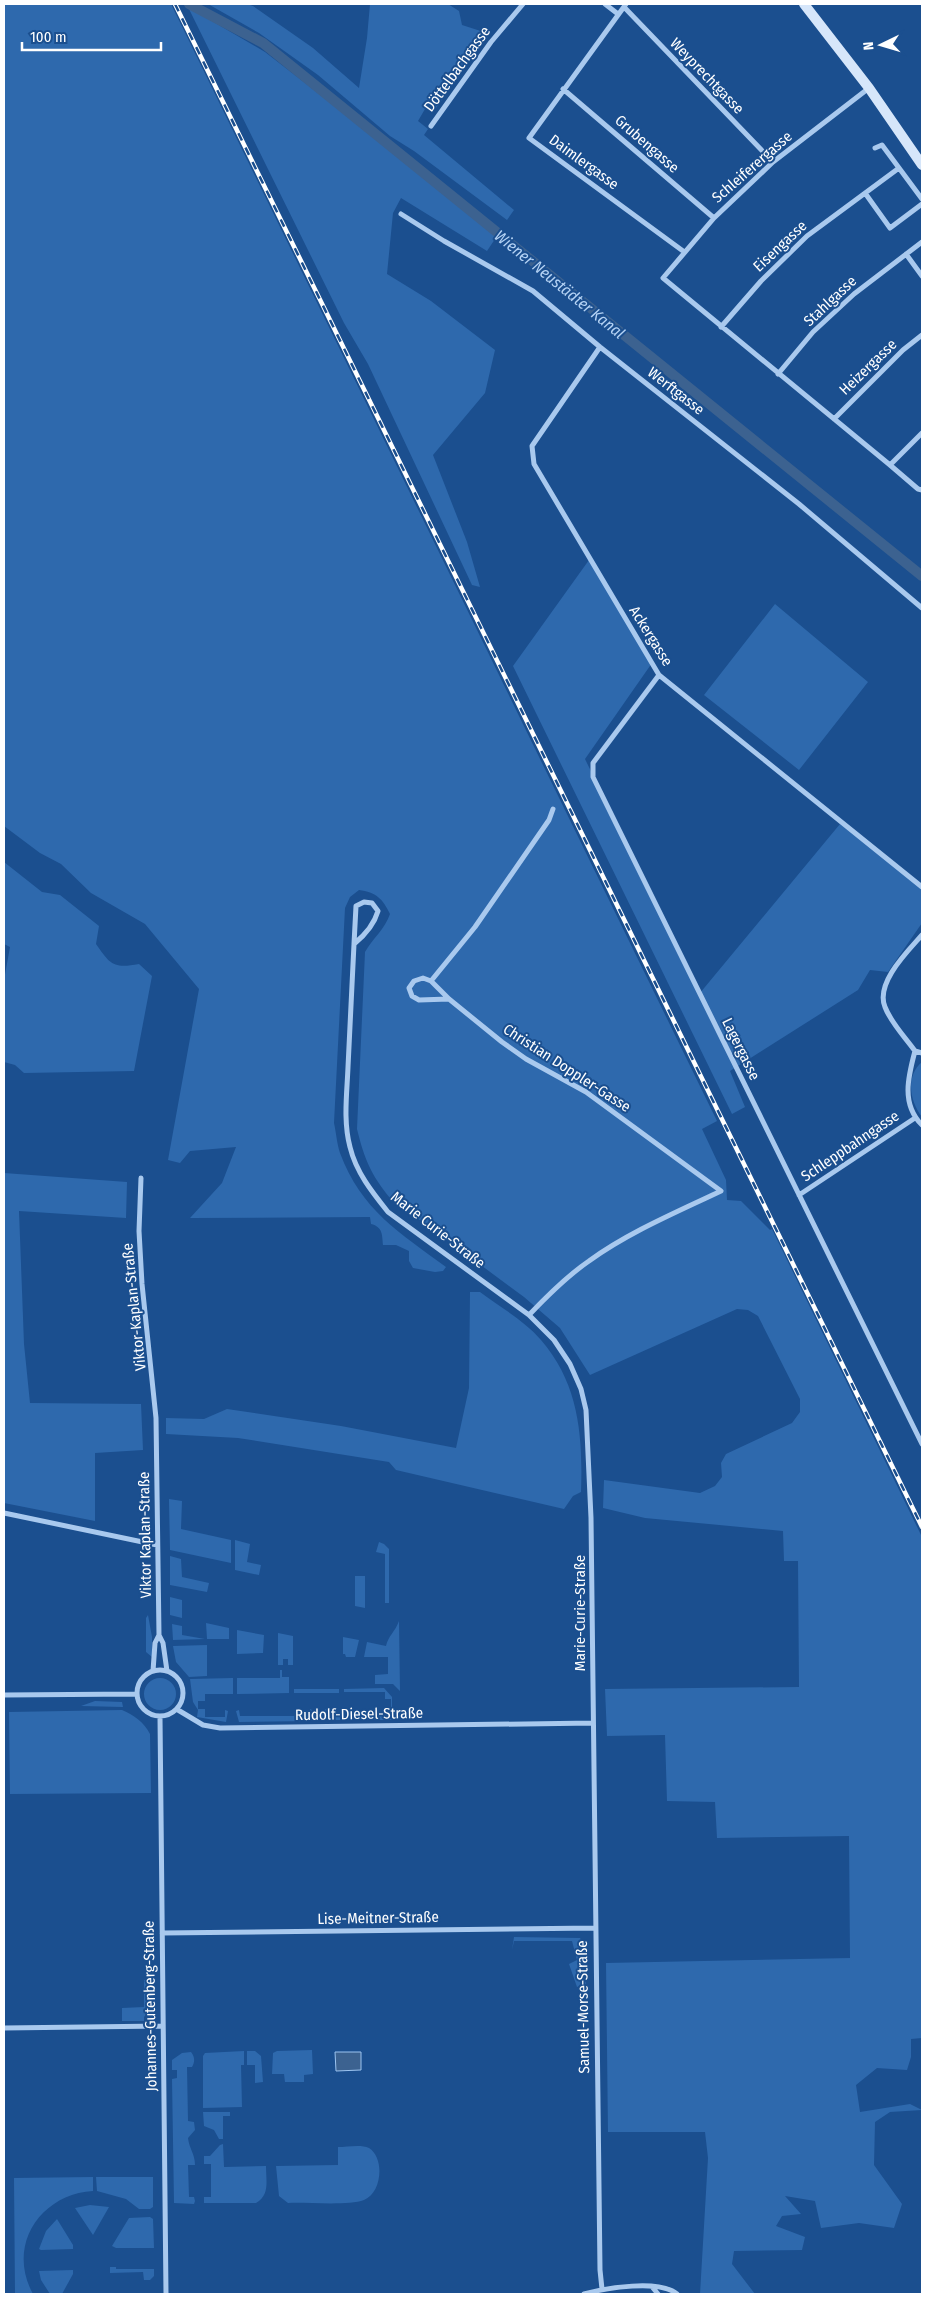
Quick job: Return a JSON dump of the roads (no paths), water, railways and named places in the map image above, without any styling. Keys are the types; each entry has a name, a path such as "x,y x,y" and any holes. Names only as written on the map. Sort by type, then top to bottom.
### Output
{"main road":[{"path":"804,4 869,88 922,165"}],"street":[{"name":"Döttelbachgasse","path":"431,126 491,42 523,4"},
{"path":"606,4 618,14"},
{"name":"Daimlergasse","path":"625,5 529,138 684,251"},
{"name":"Weyprechtgasse","path":"625,5 773,162"},
{"name":"Schleiferergasse","path":"721,327 663,278 714,218 773,162 869,88"},
{"name":"Grubengasse","path":"563,89 714,218"},
{"path":"875,148 882,145 922,200"},
{"name":"Eisengasse","path":"721,327 761,281 807,236 900,168"},
{"path":"865,193 890,228 922,204"},
{"name":"Werftgasse","path":"401,214 444,241 533,291 600,347 798,504 922,608"},
{"name":"Stahlgasse","path":"778,374 814,332 854,294 922,242"},
{"path":"906,254 922,276"},
{"path":"721,327 918,489 922,490"},
{"name":"Heizergasse","path":"834,419 897,356 922,335"},
{"name":"Ackergasse","path":"600,347 532,446 534,464 659,675 922,887"},
{"path":"890,465 922,433"},
{"name":"Lagergasse","path":"659,675 593,763 592,777 922,1444"},
{"path":"449,999 419,1000 412,996 410,988 414,981 422,978 431,981 475,927 549,820 553,809"},
{"name":"Marie Curie-Straße","path":"354,944 363,937 376,920 378,911 372,903 364,902 356,906 354,944 346,1121 350,1147 359,1171 373,1194 388,1212 529,1315 554,1340 570,1364 581,1389 588,1427 591,1502"},
{"path":"922,935 896,965 884,987 884,1005 915,1052 922,1053"},
{"name":"Christian Doppler-Gasse","path":"431,981 449,999 526,1059 586,1092 721,1191 627,1237 590,1260 558,1285 529,1315"},
{"path":"915,1052 908,1074 906,1092 915,1118 922,1125"},
{"name":"Schleppbahngasse","path":"799,1195 915,1118"},
{"name":"Viktor-Kaplan-Straße","path":"141,1178 139,1231 142,1284 153,1380 156,1434"},
{"name":"Viktor Kaplan-Straße","path":"153,1671 155,1644 159,1635 156,1434"},
{"name":"Marie-Curie-Straße","path":"591,1502 593,1724"},
{"path":"4,1513 157,1545"},
{"name":"Viktor Kaplan-Straße","path":"159,1635 163,1643 167,1671"},
{"path":"153,1671 167,1671 181,1682 184,1691 178,1710 171,1715 160,1717 144,1711 138,1703 136,1694 142,1679 153,1671"},
{"path":"4,1695 136,1694"},
{"name":"Rudolf-Diesel-Straße","path":"178,1710 203,1724 220,1728 593,1724"},
{"name":"Johannes-Gutenberg-Straße","path":"160,1717 166,2294"},
{"name":"Samuel-Morse-Straße","path":"593,1724 602,2289"},
{"name":"Lise-Meitner-Straße","path":"162,1934 595,1928"},
{"path":"4,2028 163,2026"},
{"path":"584,2294 619,2287 663,2287 677,2294"},
{"path":"654,2288 658,2294"}],"waterway":[{"name":"Wiener Neustädter Kanal","path":"189,4 263,43 922,576"}],"railway":[{"path":"175,4 922,1527"}]}
